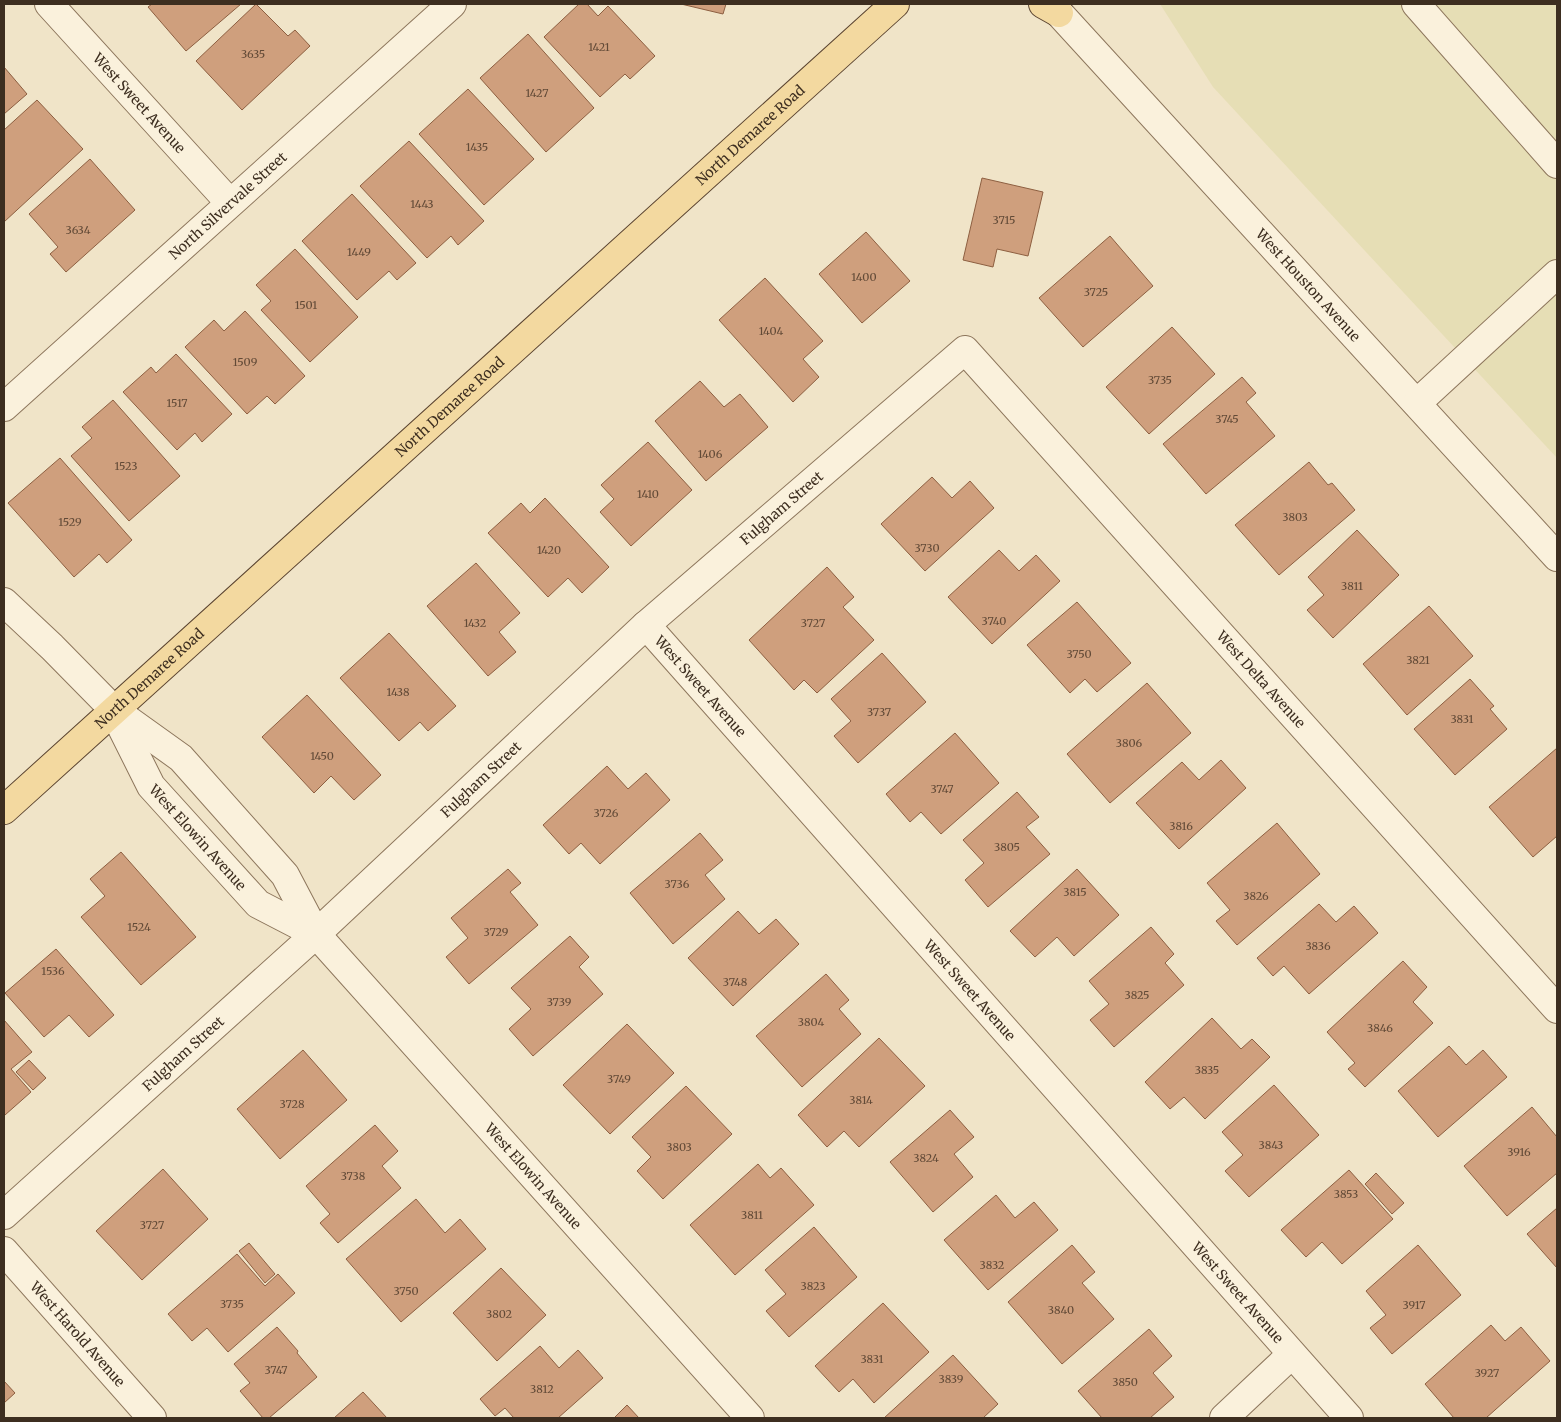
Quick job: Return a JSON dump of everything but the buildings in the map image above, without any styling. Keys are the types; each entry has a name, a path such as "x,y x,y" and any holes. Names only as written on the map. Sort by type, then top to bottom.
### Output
{"main road":[{"name":"North Demaree Road","path":"4,810 895,4"}],"street":[{"name":"West Sweet Avenue","path":"49,4 230,203"},
{"name":"North Silvervale Street","path":"4,407 452,4"},
{"path":"1416,4 1557,164"},
{"name":"West Houston Avenue","path":"1053,7 1557,557"},
{"path":"1416,404 1557,274"},
{"name":"Fulgham Street","path":"4,1215 316,934 646,625 966,350"},
{"name":"West Delta Avenue","path":"966,350 1557,1009"},
{"name":"West Elowin Avenue","path":"4,602 52,647 114,710 181,758 285,874 316,934 750,1418"},
{"name":"West Sweet Avenue","path":"646,625 1291,1355 1349,1418"},
{"name":"West Elowin Avenue","path":"114,710 151,786 258,904 316,934"},
{"name":"West Harold Avenue","path":"4,1251 152,1418"},
{"path":"1224,1418 1291,1355"}],"shaded area":[{"path":"1160,4 1557,4 1557,458 1213,87"}]}
